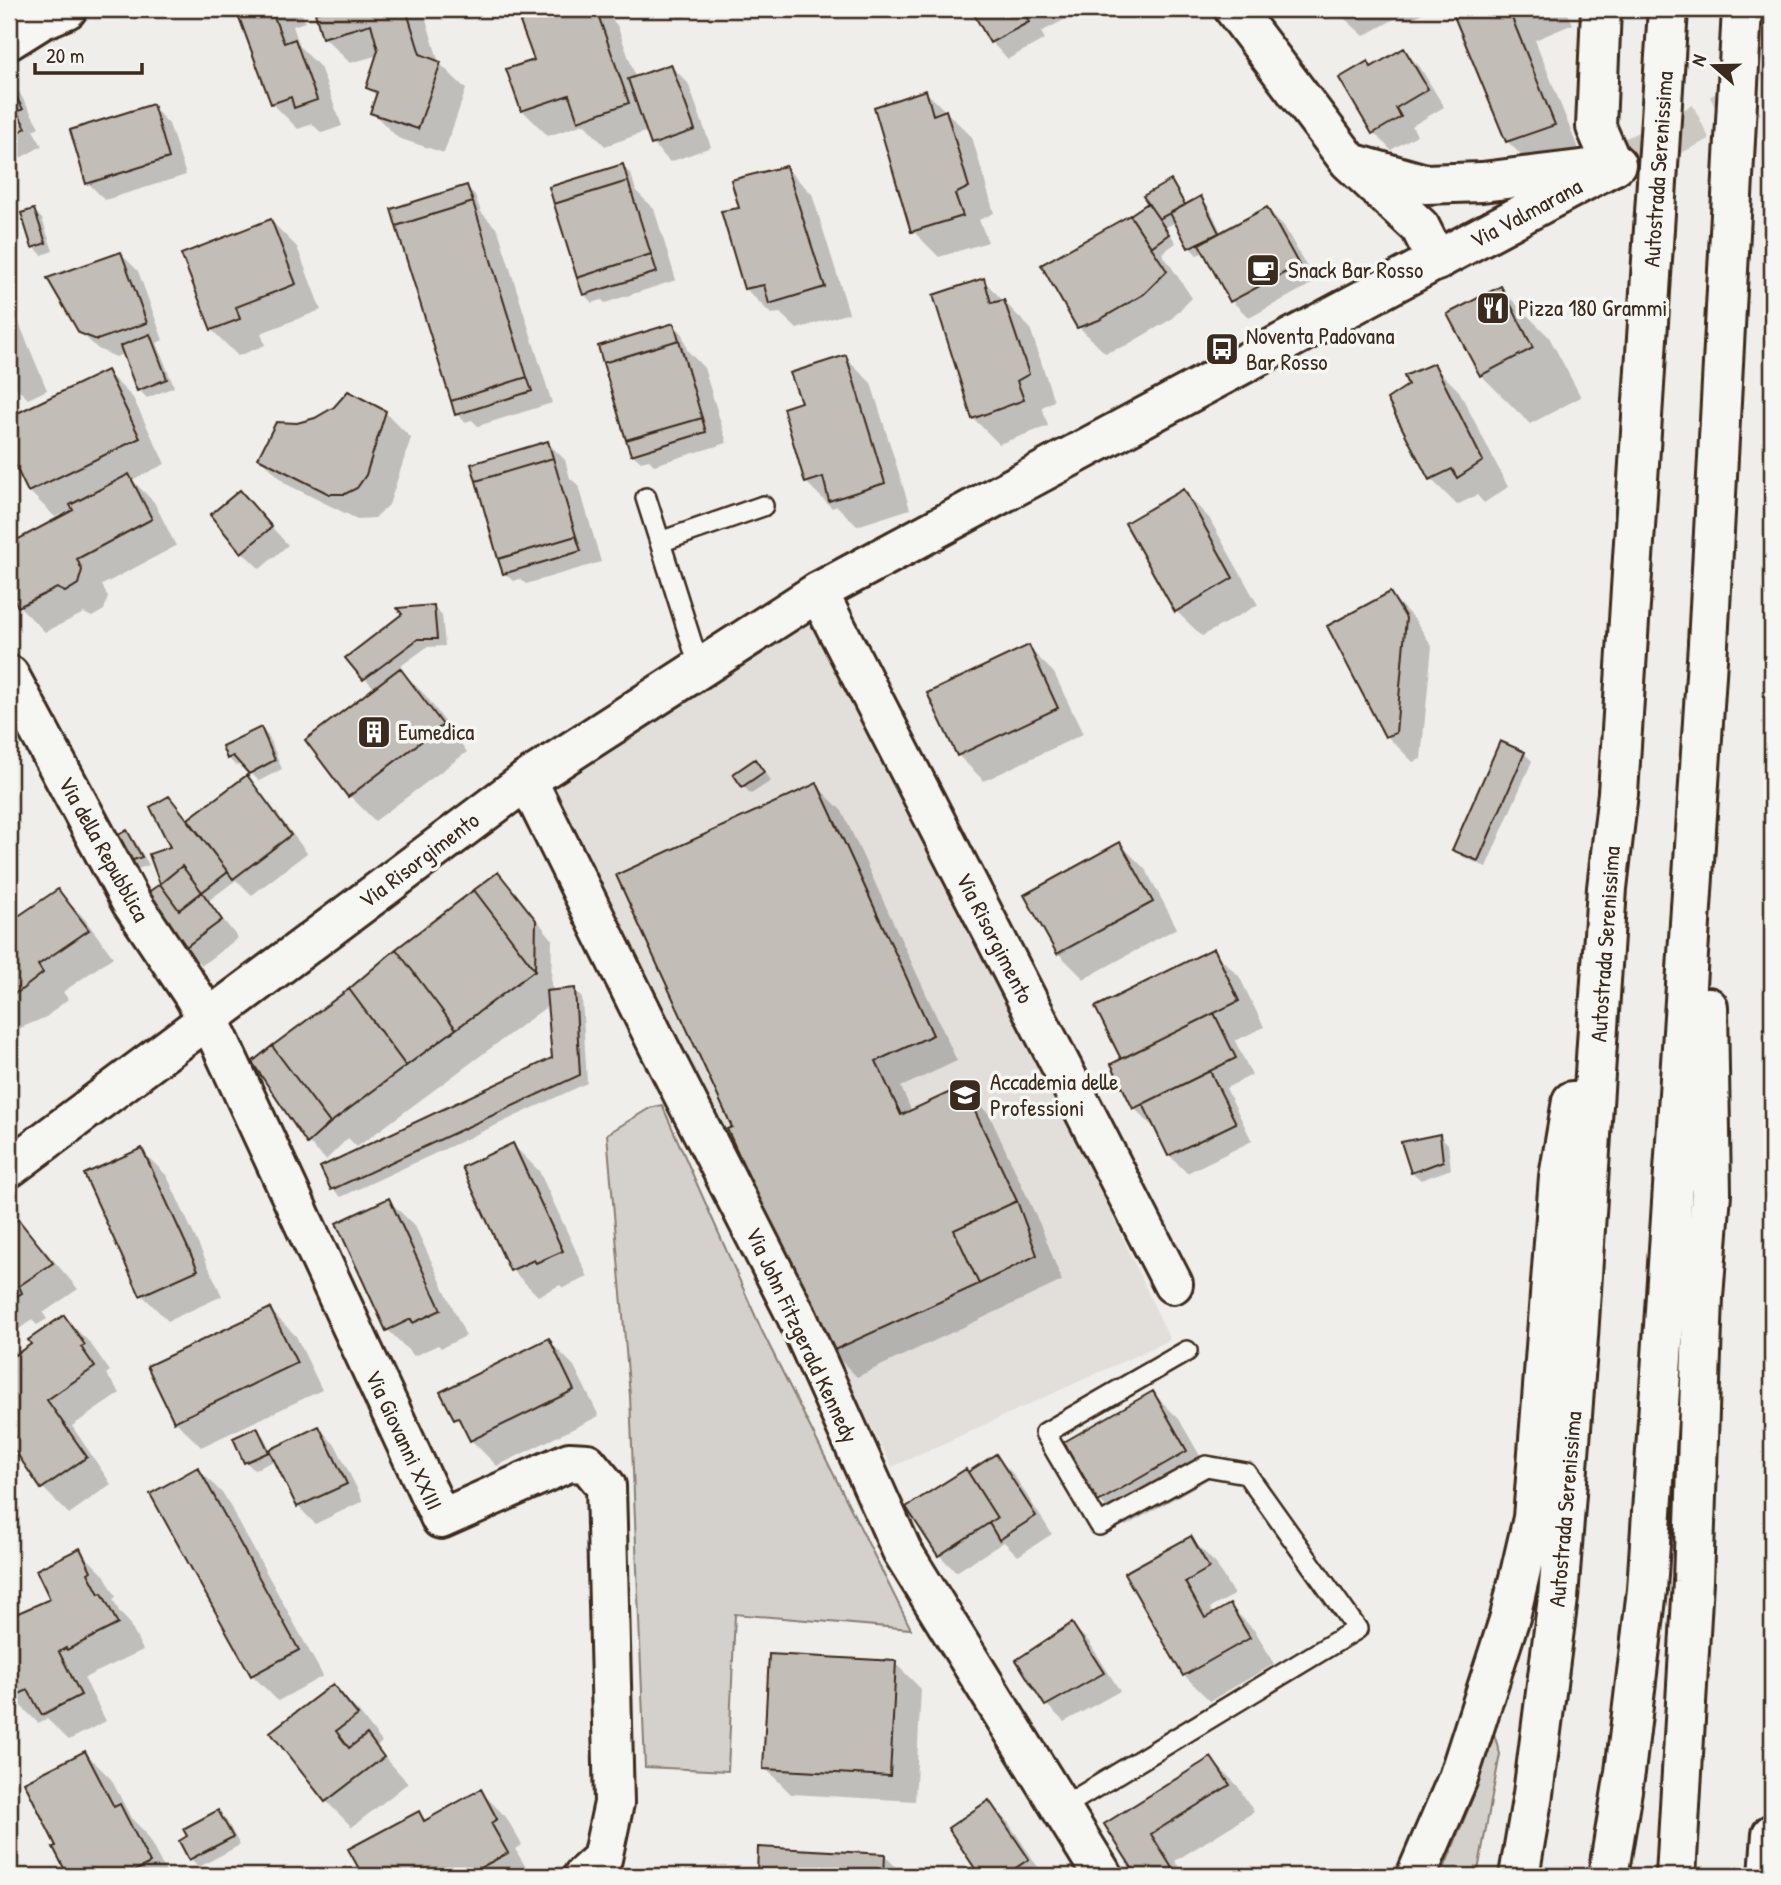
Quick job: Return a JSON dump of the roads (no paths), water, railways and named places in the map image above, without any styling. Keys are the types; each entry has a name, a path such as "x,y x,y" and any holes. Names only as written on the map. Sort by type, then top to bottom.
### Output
{"main road":[{"path":"9,40 67,9"},
{"path":"1234,9 1351,163 1420,227 1437,261"},
{"path":"1351,163 1425,184 1482,182 1615,165 1596,127 1601,9"},
{"name":"Autostrada Serenissima","path":"1519,1876 1533,1794 1558,1598 1607,888 1618,793 1668,9"},
{"path":"1608,1876 1625,1772 1647,1590 1675,1189 1708,644 1742,9"},
{"name":"Via Valmarana","path":"1437,261 1615,165"},
{"name":"Via Risorgimento","path":"22,1158 527,780 818,592 1437,261"},
{"name":"Via Risorgimento","path":"818,592 1173,1284"},
{"name":"Via della Repubblica","path":"9,675 131,902 207,1018"},
{"path":"1676,1876 1693,1581 1703,1297 1712,1193 1703,707"},
{"name":"Via John Fitzgerald Kennedy","path":"527,780 796,1315 902,1551 1103,1876"},
{"path":"1416,1876 1458,1778 1510,1617 1534,1518 1559,1177 1607,888"},
{"name":"Via Giovanni XXIII","path":"207,1018 441,1519 569,1462 587,1463 606,1486 614,1803 601,1859 583,1876"},
{"path":"1769,1876 1772,1834"}],"lane":[{"path":"646,498 700,669"},
{"path":"660,542 763,506"},
{"path":"1061,1808 1357,1629 1246,1474 1206,1466 1099,1525 1045,1433 1187,1351"}],"tunnel":[{"path":"1616,164 1772,87"}],"place":[{"name":"Snack Bar Rosso","path":"1263,270"},
{"name":"Pizza 180 Grammi","path":"1493,308"},
{"name":"Noventa Padovana Bar Rosso","path":"1222,349"},
{"name":"Eumedica","path":"374,732"},
{"name":"Accademia delle Professioni","path":"965,1095"}]}
